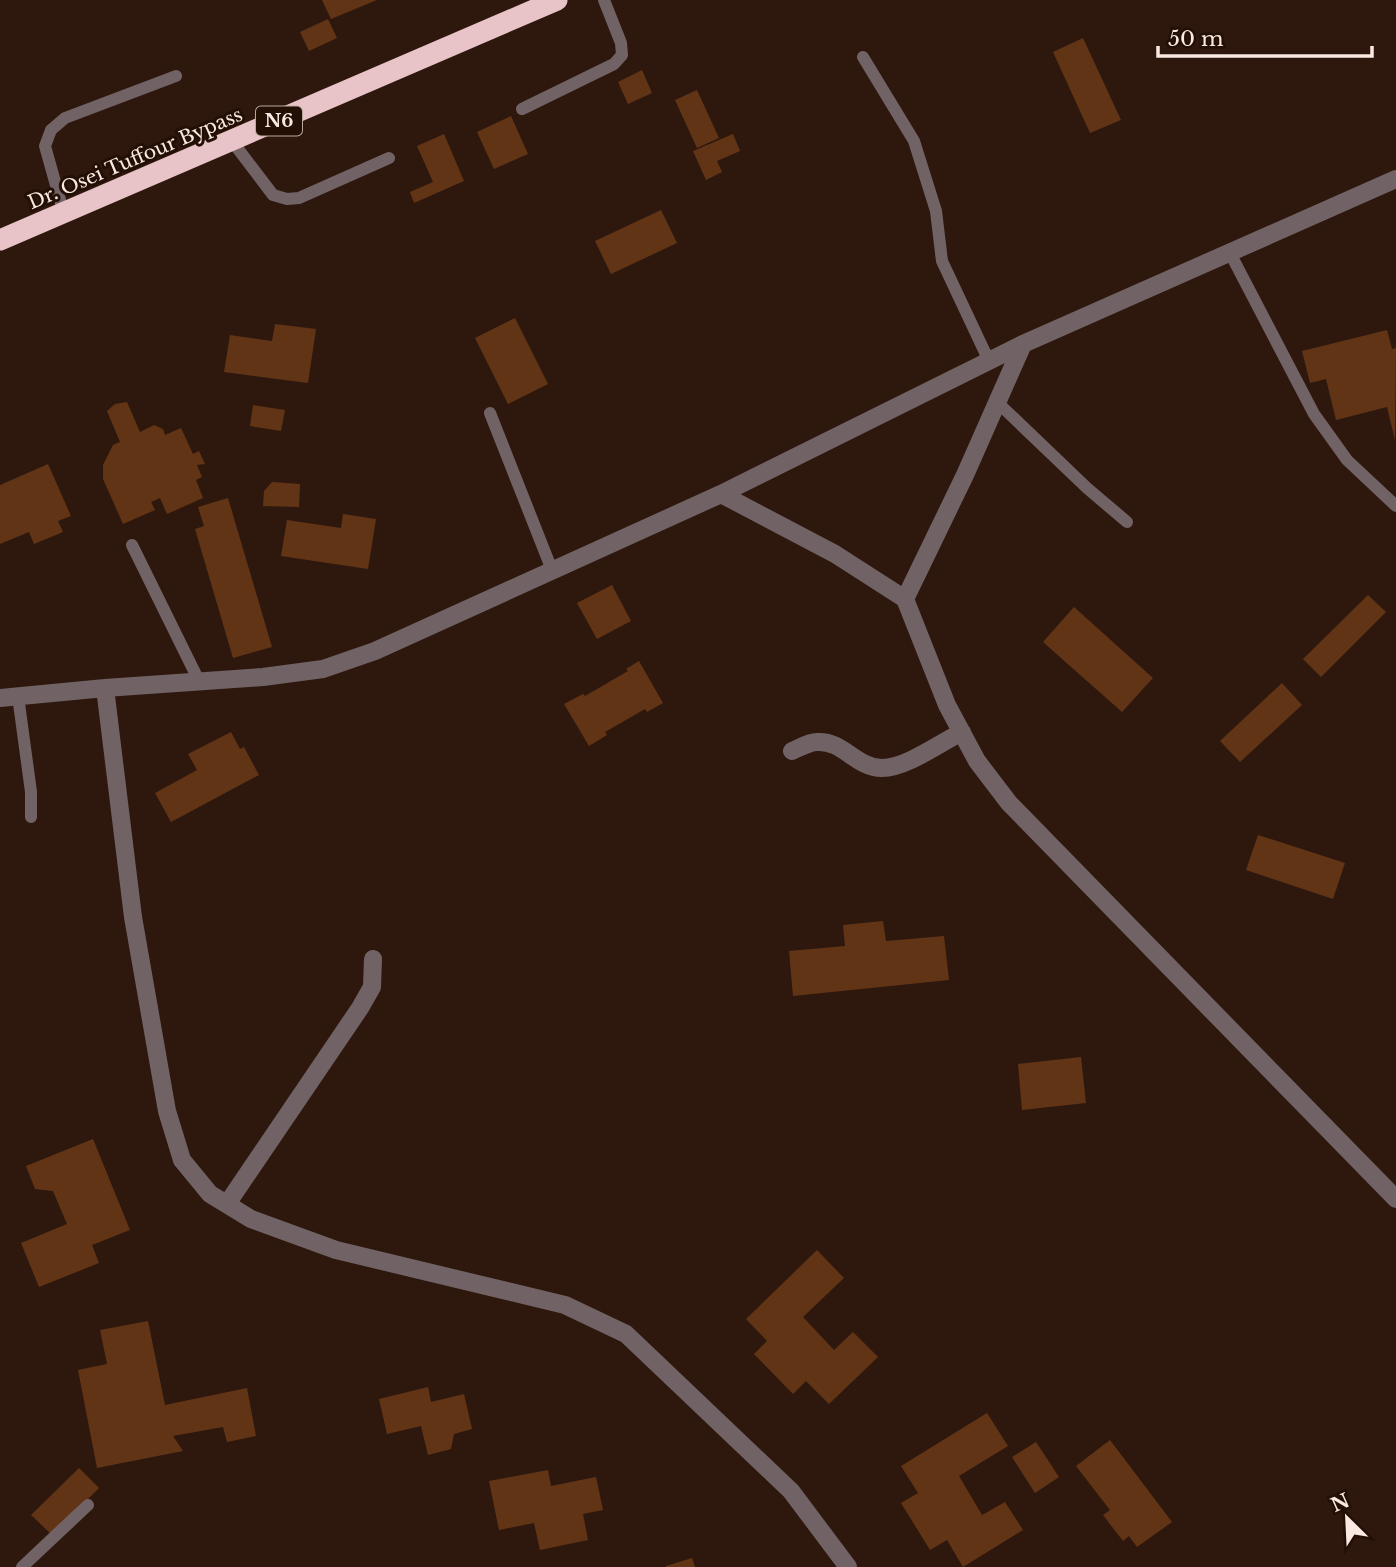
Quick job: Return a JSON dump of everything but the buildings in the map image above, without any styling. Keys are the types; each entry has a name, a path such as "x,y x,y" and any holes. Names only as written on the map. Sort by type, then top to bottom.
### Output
{"highway":[{"name":"Dr. Osei Tuffour Bypass","path":"0,240 557,0"}],"street":[{"path":"9,697 263,677 323,669 375,651 721,494 1023,344 1396,179"},
{"path":"905,599 1023,344"},
{"path":"721,494 835,554 905,599 947,705 977,761 1009,803 1396,1199"},
{"path":"105,688 133,917 167,1111 182,1160 210,1194 251,1219 336,1250 565,1305 626,1334 791,1491 848,1567"},
{"path":"792,751 815,741 832,743 867,766 881,768 896,766 962,732"},
{"path":"227,1204 372,987 373,959"}],"lane":[{"path":"522,109 614,64 622,55 621,43 604,0"},
{"path":"863,57 914,141 936,211 942,261 989,361"},
{"path":"64,214 45,146 51,130 65,118 176,76"},
{"path":"232,141 273,195 287,199 299,198 389,158"},
{"path":"1230,253 1314,414 1347,460 1396,506"},
{"path":"997,402 1087,488 1128,522"},
{"path":"490,413 552,570"},
{"path":"132,545 199,681"},
{"path":"9,697 31,792 31,817"},
{"path":"22,1567 88,1505"}]}
